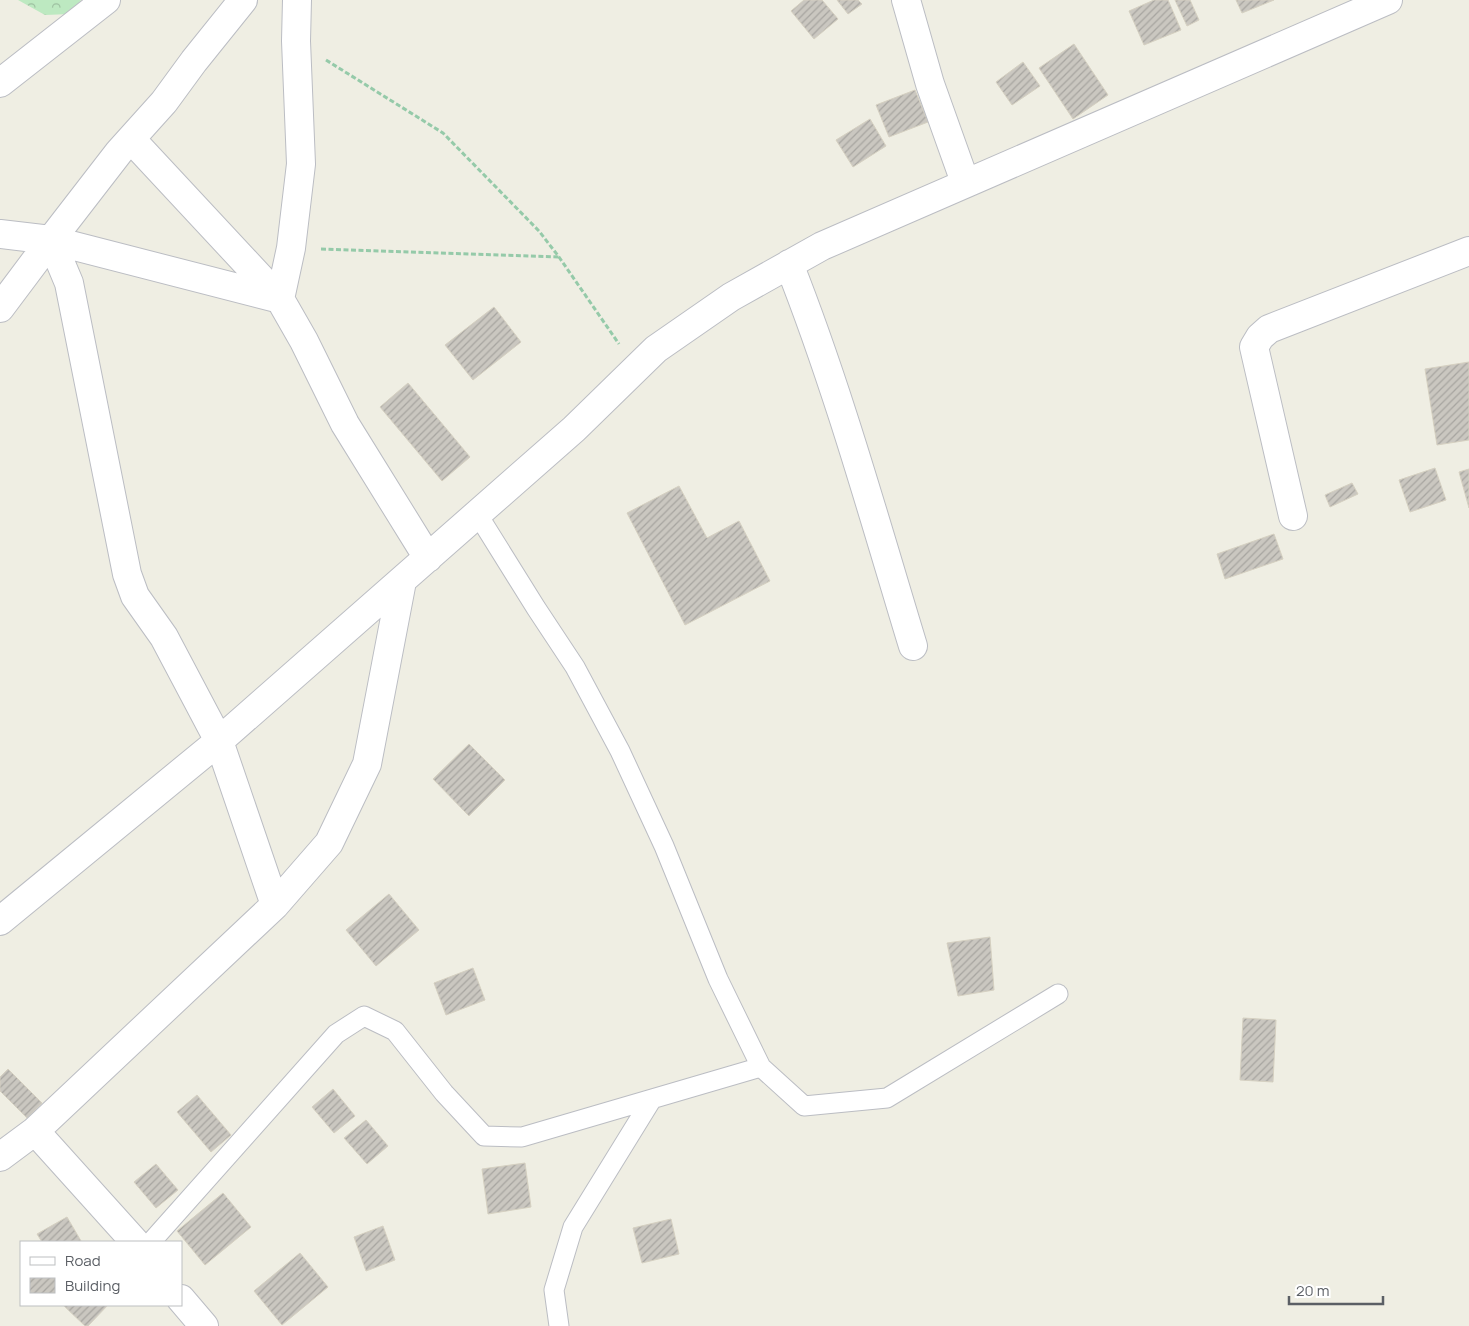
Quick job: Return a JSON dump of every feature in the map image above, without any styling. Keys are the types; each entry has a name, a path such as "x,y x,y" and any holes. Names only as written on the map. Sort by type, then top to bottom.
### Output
{"street":[{"path":"0,82 106,0"},
{"path":"0,308 119,152 164,102 242,0"},
{"path":"280,299 291,248 301,164 296,41 297,0"},
{"path":"906,0 930,84 965,182"},
{"path":"0,921 219,741 574,429 656,349 731,296 822,246 965,182 1388,0"},
{"path":"131,139 280,299 304,341 345,424 428,558"},
{"path":"0,234 50,240 280,299"},
{"path":"50,240 69,283 127,574 135,596 164,637 219,741 275,905"},
{"path":"1293,516 1254,348 1260,337 1270,329 1469,251"},
{"path":"789,264 811,320 848,431 913,646"},
{"path":"0,1157 35,1131 275,905 329,843 367,764 402,581"},
{"path":"35,1131 134,1241"},
{"path":"182,1299 204,1326"}],"lane":[{"path":"478,514 575,667 620,751 664,846 718,979 761,1067 804,1106 887,1098 1058,994"},
{"path":"152,1241 336,1034 364,1016 395,1030 444,1093 484,1136 522,1137 761,1067"},
{"path":"559,1326 554,1290 573,1227 652,1099"}],"path":[{"path":"296,41 443,132 539,231 636,369"},
{"path":"291,248 559,257"}],"green space":[{"path":"18,0 81,0 71,14 45,15"}],"building":[{"path":"804,0 822,0 838,19 814,39 791,11"},
{"path":"837,0 858,0 862,4 848,14"},
{"path":"1154,0 1168,0 1181,30 1144,45 1129,11"},
{"path":"1175,0 1190,0 1199,20 1187,26"},
{"path":"1236,0 1274,0 1242,13"},
{"path":"1074,44 1108,95 1073,119 1039,68"},
{"path":"1023,62 1040,86 1012,105 996,82"},
{"path":"915,90 928,122 889,137 876,105"},
{"path":"870,119 886,146 853,167 836,140"},
{"path":"494,307 521,342 473,380 445,345"},
{"path":"1469,362 1469,440 1437,445 1425,369"},
{"path":"408,383 470,457 442,481 380,407"},
{"path":"1435,468 1446,500 1410,512 1399,480"},
{"path":"1469,469 1469,508 1459,472"},
{"path":"1352,483 1358,494 1330,507 1325,495"},
{"path":"679,486 707,538 739,521 770,581 685,625 627,513"},
{"path":"1274,534 1283,559 1225,579 1217,554"},
{"path":"469,744 505,780 469,816 433,779"},
{"path":"389,894 419,930 376,966 346,930"},
{"path":"990,937 994,990 958,996 947,943"},
{"path":"473,968 485,1000 446,1015 434,983"},
{"path":"1243,1018 1276,1020 1273,1082 1240,1080"},
{"path":"8,1069 42,1103 27,1118 0,1091 0,1077"},
{"path":"333,1089 355,1116 334,1133 312,1107"},
{"path":"197,1095 231,1135 211,1152 177,1112"},
{"path":"366,1120 388,1146 367,1164 344,1138"},
{"path":"525,1163 531,1207 488,1214 482,1169"},
{"path":"156,1164 178,1190 156,1208 134,1182"},
{"path":"223,1193 251,1227 205,1265 177,1231"},
{"path":"67,1217 81,1241 41,1241 37,1234"},
{"path":"671,1219 679,1254 642,1263 633,1228"},
{"path":"383,1226 395,1260 366,1271 354,1237"},
{"path":"300,1253 328,1287 282,1325 254,1291"},
{"path":"64,1306 107,1306 88,1326 85,1326"}]}
